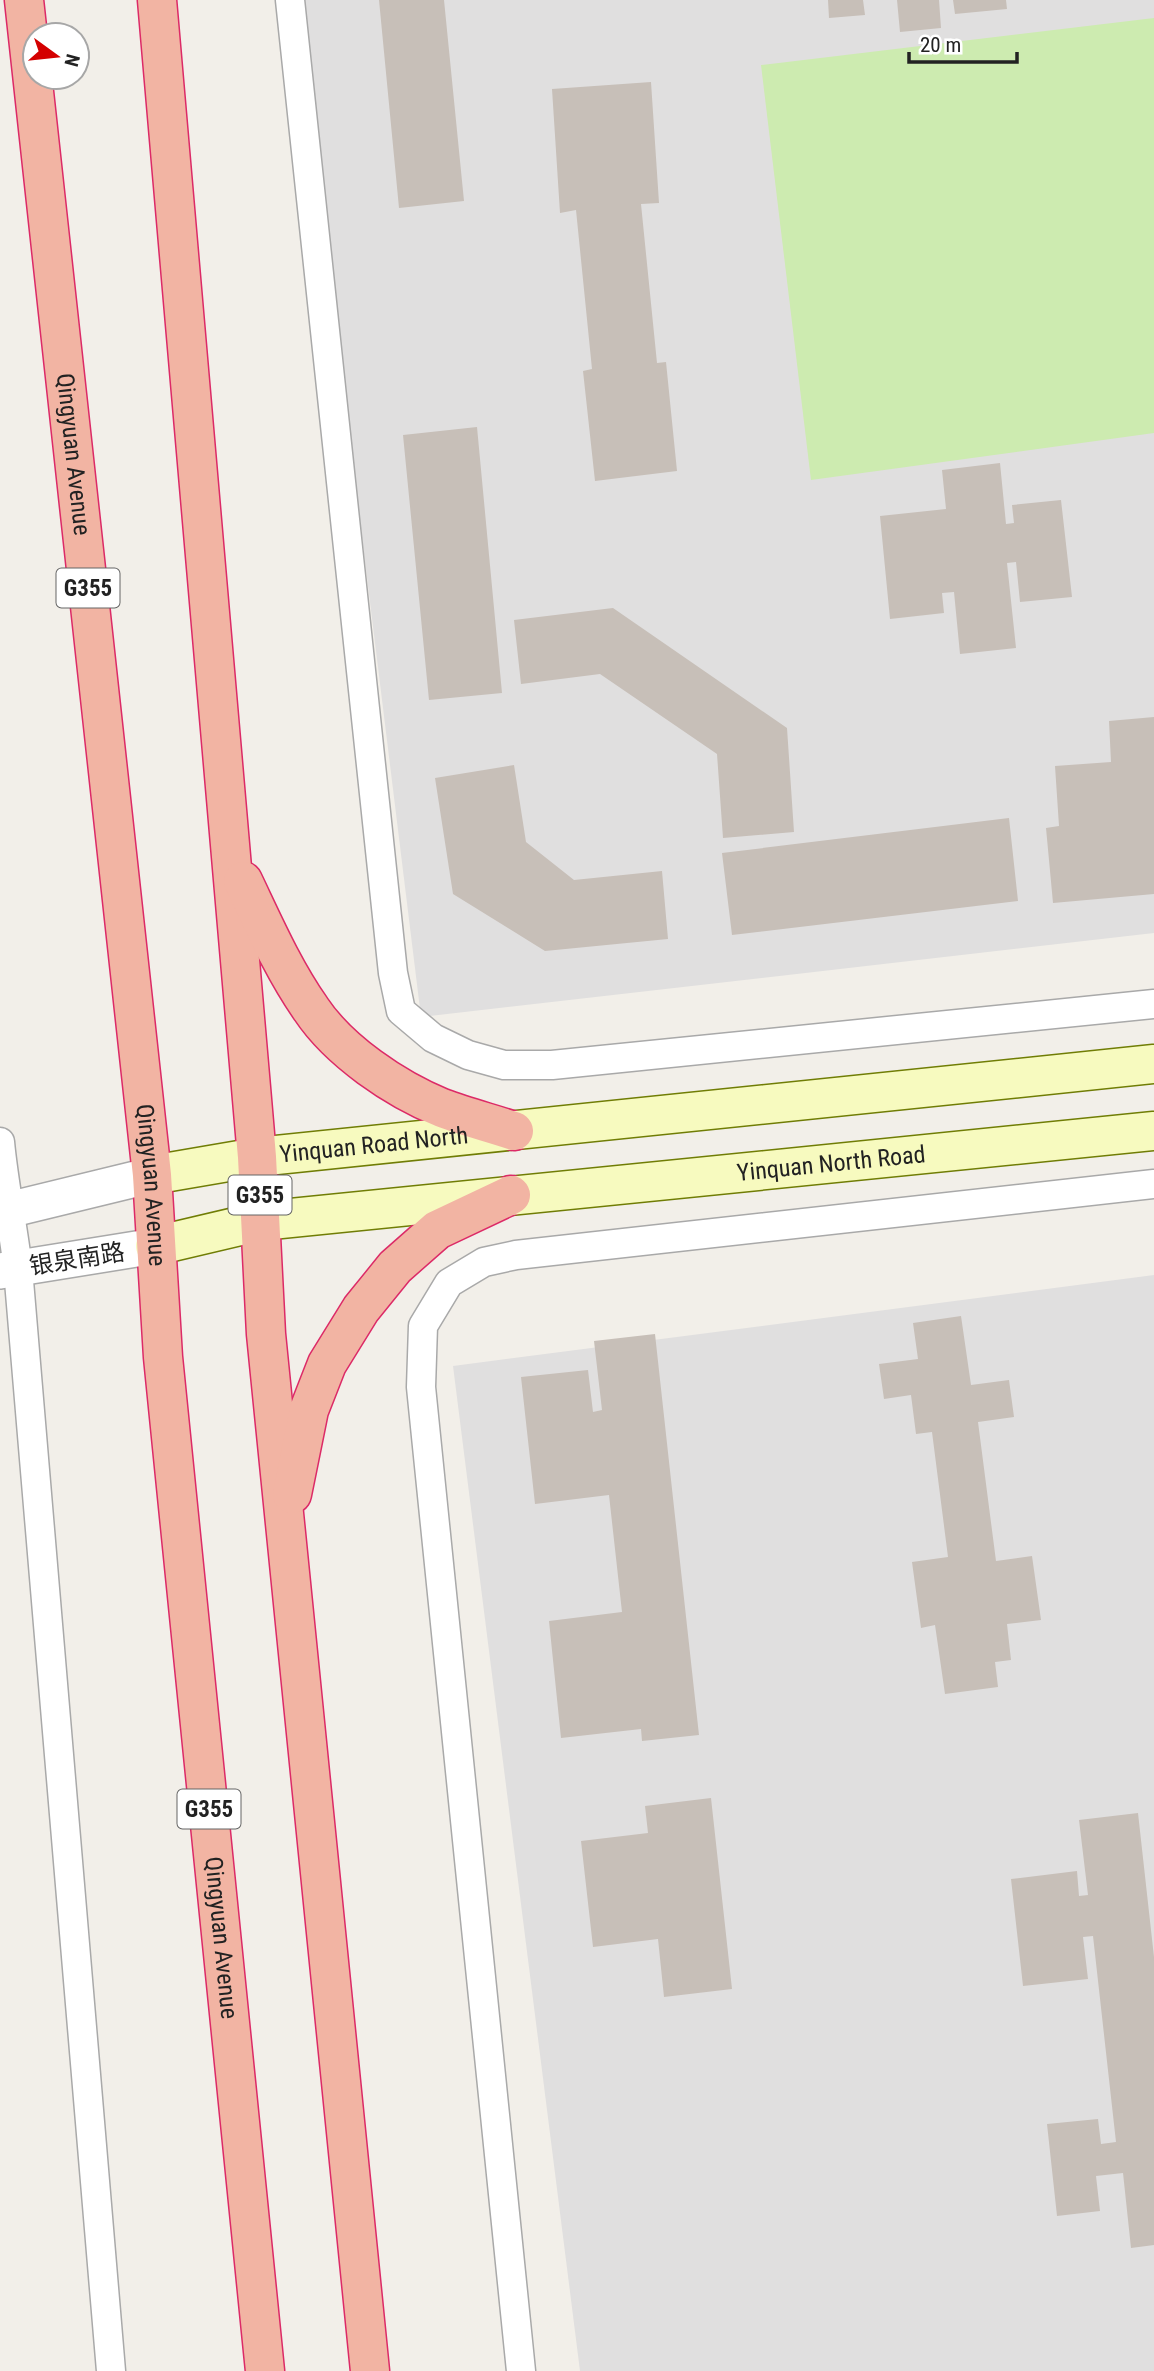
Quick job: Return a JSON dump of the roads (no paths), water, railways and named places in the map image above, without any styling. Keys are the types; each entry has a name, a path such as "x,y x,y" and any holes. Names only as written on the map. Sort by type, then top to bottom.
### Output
{"highway":[{"name":"Qingyuan Avenue","path":"24,0 152,1175 163,1357 265,2371"},
{"name":"G355","path":"157,0 257,1157 266,1334 370,2371"},
{"path":"232,859 286,971 313,1012 347,1050 390,1080 441,1107 514,1131"},
{"path":"284,1531 309,1410 327,1364 361,1308 395,1267 437,1230 511,1195"}],"main road":[{"path":"514,1131 1154,1064"},
{"name":"Yinquan North Road","path":"511,1195 1154,1130"},
{"name":"Yinquan Road North","path":"152,1175 257,1157 514,1131"},
{"path":"155,1246 261,1221 511,1195"}],"street":[{"path":"290,0 393,973 401,1011 433,1038 468,1055 504,1065 552,1065 1154,1004"},
{"path":"0,1142 9,1270 111,2371"},
{"path":"5,1211 152,1175"},
{"path":"521,2371 421,1387 423,1326 449,1283 484,1262 516,1255 1154,1184"},
{"name":"银泉南路","path":"9,1270 155,1246"}]}
